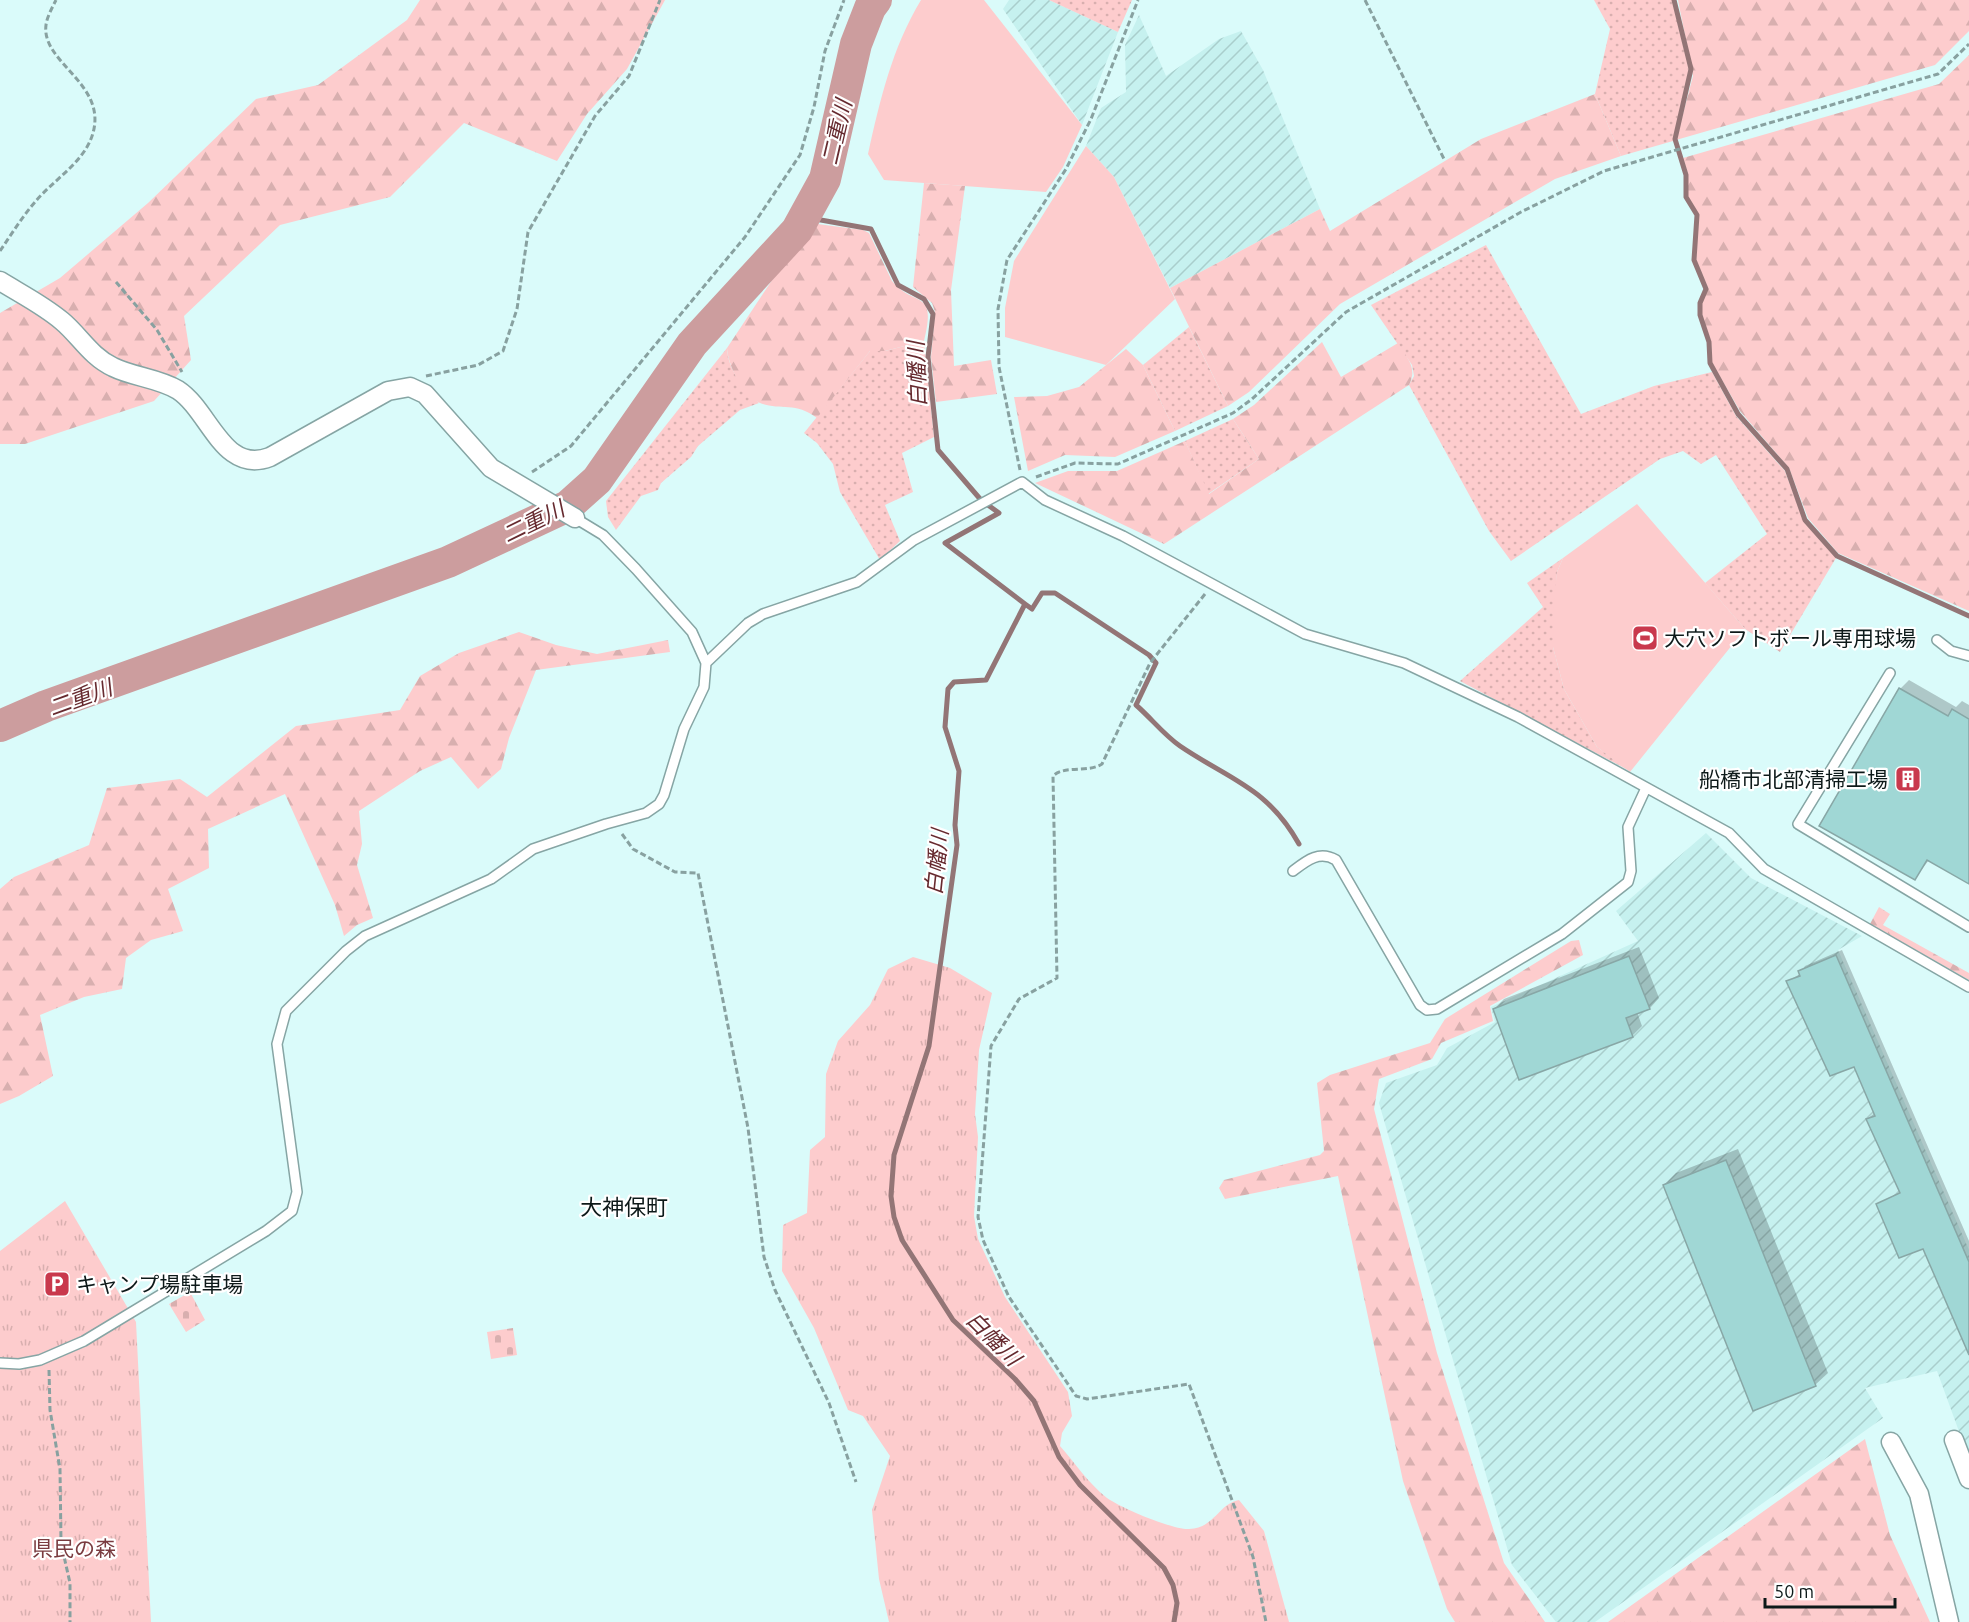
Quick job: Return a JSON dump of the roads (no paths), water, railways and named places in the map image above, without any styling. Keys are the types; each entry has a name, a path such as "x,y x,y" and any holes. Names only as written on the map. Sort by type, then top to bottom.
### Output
{"street":[{"path":"0,281 44,307 64,323 96,356 113,367 178,391 232,453 247,461 258,462 388,392 410,387 425,394 491,468 575,518"},
{"path":"1954,1440 1969,1479"},
{"path":"1891,1442 1919,1494 1949,1622"}],"lane":[{"path":"706,663 748,623 763,614 857,582 914,540 1022,482 1045,500 1123,536 1211,586 1305,634 1404,663 1478,696 1729,832 1764,869 1969,987"},
{"path":"0,1363 19,1365 49,1356 84,1341 266,1231 292,1211 297,1192 277,1044 286,1011 346,951 365,936 491,879 533,849 618,820 646,813 659,804 684,729 704,687 706,663 692,632 643,577 603,535 575,518"},
{"path":"1937,640 1951,651 1969,656"},
{"path":"1890,673 1798,824 1969,927"},
{"path":"1293,871 1315,856 1326,855 1336,860 1420,1005 1427,1010 1437,1009 1562,934 1628,882 1631,871 1628,827 1646,788"}],"waterway":[{"name":"二重川","path":"0,726 46,706 448,562 568,506 597,480 692,344 797,230 825,179 856,44 870,8 876,0"},
{"path":"1674,0 1691,69 1675,139 1686,175 1686,197 1697,215 1694,260 1706,289 1700,303 1700,315 1709,342 1710,363 1738,414 1787,469 1805,520 1837,556 1969,616"},
{"name":"白幡川","path":"804,217 871,229 898,285 924,299 933,314 928,357 938,450 981,500 999,513 945,543 1025,604 986,680 954,682 948,689 945,727 959,771 955,825 957,845 929,1046 894,1155 891,1196 894,1217 902,1240 953,1320 1015,1379 1034,1401 1059,1457 1080,1485 1164,1568 1173,1585 1177,1603 1174,1622"},
{"path":"1025,604 1032,609 1042,593 1055,593 1149,655 1156,663 1136,705 1180,746 1260,797 1274,809 1299,844"}],"place":[{"name":"大穴ソフトボール専用球場","path":"1645,638"},
{"name":"船橋市北部清掃工場","path":"1908,779"},
{"name":"キャンプ場駐車場","path":"57,1284"}],"district":[{"name":"大神保町","path":"624,1206"}],"park label":[{"name":"県民の森","path":"74,1548"}]}
